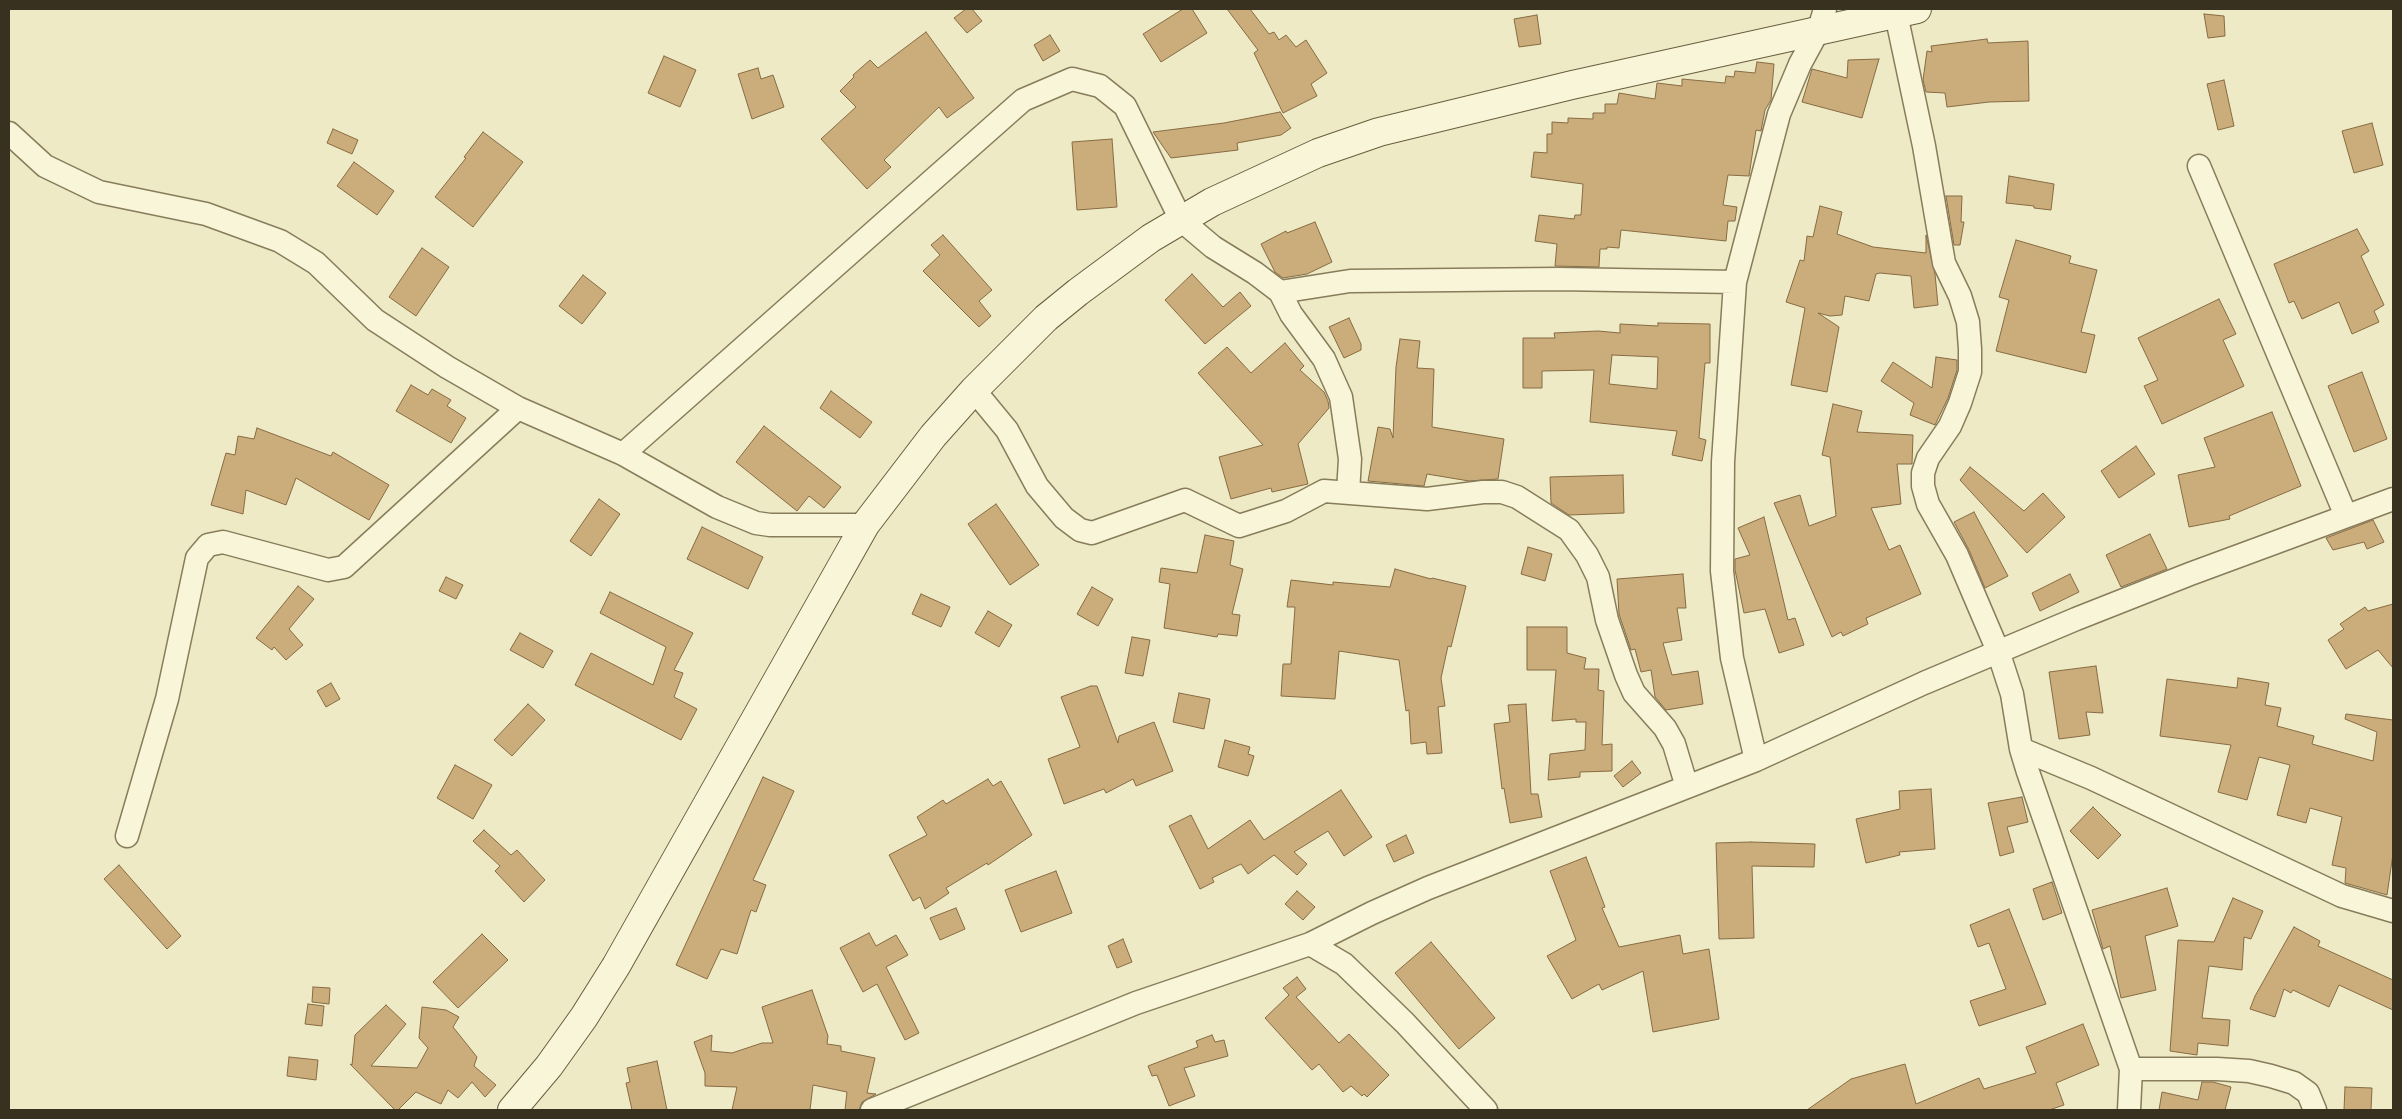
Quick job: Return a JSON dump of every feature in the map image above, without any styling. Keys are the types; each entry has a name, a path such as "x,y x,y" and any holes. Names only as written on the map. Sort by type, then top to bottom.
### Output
{"street":[{"path":"512,1110 549,1066 584,1017 616,966 865,525 933,436 974,390 1046,318 1128,254 1181,220 1212,202 1318,152 1379,132 1572,85 1822,19 1906,11 1924,146 1944,263 1960,296 1968,322 1970,348 1970,372 1960,403 1950,426 1928,458 1923,473 1923,486 1928,504 1957,555 1998,651 2012,694 2021,749 2131,1069 2129,1110"},
{"path":"1756,760 1732,658 1722,571 1723,462 1735,282 1779,114 1822,19"},
{"path":"623,454 1023,100 1072,79 1100,86 1126,106 1181,220 1213,247 1255,273 1280,292 1292,314 1324,359 1341,397 1350,459 1348,493"},
{"path":"9,133 45,166 99,192 206,214 280,241 316,262 375,320 447,367 518,408 623,454 717,507 756,523 770,525 865,525"},
{"path":"2199,166 2346,516"},
{"path":"1280,292 1360,281 1558,279 1735,282"},
{"path":"974,390 1006,430 1037,486 1064,518 1080,530 1092,533 1103,531 1185,500 1239,526 1286,511 1324,491 1427,499 1502,492 1517,497 1544,512 1569,530 1587,555 1598,577 1607,620 1634,693 1665,728 1674,744 1687,787"},
{"path":"127,836 167,698 197,558 208,545 223,542 328,570 344,567 518,408"},
{"path":"872,1110 1136,1003 1310,944 1428,888 1756,760 1998,651 2190,574 2393,498"},
{"path":"2021,749 2092,778 2342,896 2393,911"},
{"path":"1310,944 1344,964 1405,1023 1486,1110"},
{"path":"2131,1069 2216,1068 2264,1074 2294,1082 2308,1093 2315,1110"}],"building":[{"path":"966,9 972,9 982,21 967,33 954,18"},
{"path":"1183,9 1192,9 1207,33 1161,62 1143,34"},
{"path":"1227,9 1250,9 1269,34 1274,32 1279,40 1286,35 1296,47 1306,40 1327,73 1311,84 1317,96 1283,113 1254,53 1258,50"},
{"path":"2204,14 2224,16 2225,36 2208,38"},
{"path":"1537,15 1541,44 1519,47 1514,19"},
{"path":"926,32 974,98 947,118 939,107 884,160 891,167 867,189 821,139 856,107 840,91 854,77 853,75 870,60 878,68"},
{"path":"1050,35 1060,51 1043,61 1034,45"},
{"path":"1987,39 1988,43 2028,41 2029,101 1989,102 1947,107 1945,93 1926,92 1923,80 1927,51 1932,52 1931,46"},
{"path":"664,56 696,70 680,107 648,93"},
{"path":"1879,59 1862,118 1802,102 1812,69 1847,78 1848,60"},
{"path":"1757,62 1774,64 1771,100 1765,110 1761,131 1756,130 1749,176 1728,175 1723,205 1737,207 1735,221 1728,221 1726,241 1621,230 1619,248 1607,247 1607,249 1600,249 1599,267 1555,266 1557,244 1535,241 1539,215 1574,219 1575,215 1581,215 1583,184 1531,177 1534,152 1547,153 1547,134 1552,134 1552,122 1568,123 1568,118 1593,119 1593,113 1605,113 1605,104 1617,104 1619,93 1655,99 1657,83 1682,86 1682,79 1725,83 1726,76 1734,77 1735,71 1755,73"},
{"path":"758,68 761,79 773,75 784,107 752,119 738,74"},
{"path":"2224,80 2234,126 2218,130 2207,84"},
{"path":"1280,112 1291,128 1281,135 1237,143 1238,150 1171,158 1153,132 1224,123"},
{"path":"2372,123 2383,165 2354,173 2342,131"},
{"path":"333,129 358,140 352,154 327,143"},
{"path":"483,132 523,162 473,227 435,197 466,158 464,157"},
{"path":"1112,139 1117,207 1077,210 1072,142"},
{"path":"354,162 394,191 377,215 337,186"},
{"path":"2009,176 2054,184 2051,210 2006,203"},
{"path":"1946,196 1962,196 1961,222 1964,222 1960,245 1954,245"},
{"path":"1820,206 1842,212 1837,234 1873,247 1926,253 1926,235 1935,274 1938,305 1914,308 1911,276 1880,273 1876,274 1869,301 1845,296 1842,315 1830,316 1818,313 1839,327 1827,392 1791,385 1805,308 1786,302 1800,260 1804,261 1807,236 1813,237"},
{"path":"1315,222 1332,262 1307,274 1283,278 1275,272 1261,244 1286,231 1287,233"},
{"path":"2357,229 2369,251 2361,256 2384,305 2374,311 2379,322 2352,334 2339,302 2302,319 2294,301 2289,303 2274,264"},
{"path":"943,235 992,290 979,301 991,316 979,327 923,271 940,255 931,245"},
{"path":"2016,240 2071,256 2069,263 2097,270 2081,332 2095,335 2086,373 1996,351 2009,300 1999,297"},
{"path":"422,248 449,267 416,316 389,297"},
{"path":"1192,274 1223,307 1240,292 1251,306 1205,344 1165,300"},
{"path":"583,275 606,293 582,324 559,306"},
{"path":"2219,299 2236,334 2223,340 2244,386 2162,424 2144,386 2158,380 2138,338"},
{"path":"1349,318 1361,344 1361,350 1344,358 1329,327"},
{"path":"1658,323 1710,324 1710,363 1705,363 1699,438 1706,440 1702,461 1672,455 1677,431 1590,422 1594,370 1542,371 1542,388 1523,388 1523,338 1555,338 1554,333 1598,331 1620,333 1620,324 1658,326","holes":["1612,355 1658,357 1657,389 1609,384"]},
{"path":"1400,339 1420,341 1417,368 1434,369 1432,427 1504,439 1498,479 1469,481 1427,474 1424,486 1368,481 1378,427 1390,429 1393,438 1396,367"},
{"path":"1285,343 1304,366 1300,370 1324,392 1328,401 1329,408 1298,444 1308,484 1272,492 1271,488 1231,499 1219,457 1263,445 1198,373 1227,347 1251,373"},
{"path":"1936,357 1957,360 1957,370 1948,398 1935,425 1910,415 1914,403 1881,381 1893,362 1932,388"},
{"path":"2362,372 2387,439 2354,452 2328,386"},
{"path":"411,385 428,395 432,389 451,400 447,406 466,418 451,443 396,411"},
{"path":"831,391 872,422 860,438 820,408"},
{"path":"1833,404 1862,411 1857,432 1913,435 1912,464 1897,464 1901,504 1871,508 1889,550 1900,545 1921,594 1866,618 1868,624 1843,636 1841,632 1832,637 1774,503 1800,495 1809,526 1836,516 1830,457 1822,455"},
{"path":"2272,412 2301,486 2229,516 2230,519 2189,527 2178,475 2215,467 2204,438"},
{"path":"764,426 841,487 824,508 809,496 797,511 736,462"},
{"path":"257,428 331,456 333,452 389,485 369,520 296,478 286,505 246,490 243,514 211,505 226,453 235,455 238,436 254,439"},
{"path":"2136,446 2155,474 2119,498 2101,471"},
{"path":"1970,467 2024,511 2043,493 2065,517 2027,553 1960,480"},
{"path":"1623,475 1624,513 1569,515 1551,503 1550,477"},
{"path":"599,499 620,514 591,556 570,541"},
{"path":"996,504 1039,565 1010,585 968,524"},
{"path":"1974,512 2008,576 1985,588 1969,550 1954,522"},
{"path":"1764,517 1788,620 1795,618 1804,645 1779,653 1765,609 1744,613 1735,570 1735,559 1750,555 1738,528"},
{"path":"2373,520 2384,542 2367,549 2364,542 2333,550 2326,538"},
{"path":"702,527 763,557 748,589 687,559"},
{"path":"2150,534 2167,569 2121,587 2106,555"},
{"path":"1205,535 1234,541 1230,565 1243,569 1232,614 1240,615 1237,636 1218,634 1217,637 1164,628 1170,584 1159,582 1161,568 1197,573"},
{"path":"1528,547 1552,554 1545,581 1521,574"},
{"path":"1395,569 1466,586 1451,647 1448,646 1441,678 1445,706 1438,707 1442,753 1427,754 1426,742 1411,744 1409,710 1406,711 1399,660 1339,651 1335,699 1281,696 1283,664 1291,664 1295,607 1287,607 1291,580 1333,585 1333,582 1390,587"},
{"path":"1683,574 1686,608 1677,608 1682,640 1663,643 1672,675 1698,671 1703,704 1666,710 1655,697 1651,670 1641,672 1635,649 1631,650 1619,614 1617,579"},
{"path":"2070,574 2079,592 2040,611 2032,593"},
{"path":"446,577 463,585 456,599 439,591"},
{"path":"298,586 314,599 289,629 303,645 286,660 274,647 272,650 256,638"},
{"path":"1092,587 1113,599 1098,626 1077,614"},
{"path":"610,592 693,633 674,670 683,673 674,697 697,709 681,740 575,685 591,653 653,685 666,647 600,613"},
{"path":"921,594 950,607 941,627 912,614"},
{"path":"2393,604 2393,668 2378,650 2346,669 2328,640 2344,629 2340,624 2365,607 2368,611"},
{"path":"988,611 1012,625 999,647 975,633"},
{"path":"1527,627 1567,627 1567,653 1586,658 1584,669 1599,669 1598,690 1604,691 1602,745 1612,744 1612,771 1580,772 1580,777 1548,780 1550,754 1585,750 1586,722 1576,722 1576,719 1552,721 1556,670 1527,670"},
{"path":"520,633 553,651 543,668 510,650"},
{"path":"1132,637 1150,640 1143,676 1125,673"},
{"path":"2096,666 2103,713 2086,712 2090,735 2059,739 2049,672"},
{"path":"2238,678 2269,683 2265,705 2281,708 2277,726 2314,736 2312,744 2373,761 2377,732 2345,719 2346,714 2393,720 2393,854 2387,895 2345,883 2346,868 2332,865 2342,817 2310,808 2306,823 2277,815 2290,765 2259,757 2247,800 2218,792 2231,745 2160,736 2167,679 2237,688"},
{"path":"331,683 340,699 326,707 317,691"},
{"path":"1091,686 1097,686 1118,743 1119,736 1154,722 1173,771 1136,786 1133,779 1106,793 1104,789 1064,804 1048,759 1080,747 1061,697"},
{"path":"1179,693 1210,699 1204,729 1173,722"},
{"path":"528,704 545,720 512,756 494,740"},
{"path":"1526,704 1531,794 1538,794 1542,817 1510,823 1504,788 1502,789 1494,724 1510,722 1508,705"},
{"path":"1225,740 1250,747 1248,754 1254,756 1248,776 1218,767"},
{"path":"1632,761 1641,773 1623,787 1614,776"},
{"path":"455,765 492,785 473,819 437,798"},
{"path":"763,777 794,791 753,880 766,885 756,912 751,910 737,954 721,949 707,979 676,965"},
{"path":"988,779 993,786 1001,781 1032,835 988,865 987,863 946,888 949,893 925,909 920,897 913,901 889,855 927,835 917,817 943,800 946,804"},
{"path":"1931,789 1935,849 1899,852 1900,855 1866,863 1856,819 1900,809 1899,791"},
{"path":"1341,790 1372,837 1344,856 1328,831 1294,852 1307,864 1297,875 1274,855 1248,874 1241,864 1212,878 1214,882 1200,889 1169,826 1191,815 1208,849 1250,820 1264,840"},
{"path":"2022,797 2028,822 2007,827 2014,852 2000,856 1988,803"},
{"path":"2093,807 2121,835 2098,859 2070,831"},
{"path":"484,830 511,855 517,850 545,880 524,902 495,871 500,866 473,841"},
{"path":"1406,835 1414,853 1394,862 1386,845"},
{"path":"1716,843 1815,844 1814,867 1752,866 1754,938 1719,939"},
{"path":"1586,857 1605,907 1602,908 1619,947 1680,935 1683,954 1709,949 1719,1019 1653,1032 1643,971 1602,990 1599,984 1572,999 1547,956 1576,940 1550,871"},
{"path":"119,865 181,936 167,949 104,879"},
{"path":"1056,871 1072,913 1021,932 1005,890"},
{"path":"2052,882 2062,913 2043,920 2033,889"},
{"path":"2167,888 2178,926 2145,936 2156,990 2121,998 2110,946 2103,949 2092,910"},
{"path":"1297,891 1315,907 1303,920 1285,904"},
{"path":"2233,898 2263,911 2251,939 2244,937 2242,970 2209,966 2202,1018 2230,1020 2228,1046 2198,1043 2197,1055 2170,1051 2178,940 2214,942"},
{"path":"956,908 965,929 940,940 930,918"},
{"path":"2009,909 2046,1004 1979,1026 1970,1001 2006,989 1989,943 1978,947 1970,925"},
{"path":"2294,927 2320,941 2318,946 2393,980 2393,1010 2339,985 2329,1007 2293,990 2291,993 2284,989 2275,1017 2250,1009 2255,996"},
{"path":"869,933 876,946 896,935 908,955 886,967 919,1033 905,1040 877,984 863,992 840,948"},
{"path":"482,934 508,960 458,1008 433,982"},
{"path":"1123,939 1132,962 1117,968 1108,946"},
{"path":"1431,942 1495,1018 1459,1049 1395,973"},
{"path":"1297,977 1306,989 1296,997 1339,1043 1349,1034 1389,1075 1367,1097 1364,1094 1362,1096 1351,1086 1343,1092 1319,1064 1312,1070 1265,1018 1289,995 1283,988"},
{"path":"313,987 330,988 329,1004 312,1002"},
{"path":"812,990 828,1036 827,1044 841,1046 841,1051 875,1058 867,1093 876,1094 862,1102 859,1110 845,1110 847,1092 813,1085 810,1110 732,1110 737,1087 705,1086 705,1073 694,1042 712,1035 711,1051 732,1053 762,1043 773,1043 762,1007"},
{"path":"308,1004 324,1006 322,1026 305,1024"},
{"path":"386,1005 406,1024 371,1066 417,1068 428,1048 419,1038 422,1007 446,1010 459,1017 453,1027 477,1057 474,1066 496,1085 485,1097 472,1082 458,1098 448,1090 441,1104 416,1092 398,1110 395,1110 350,1064 352,1065 355,1035"},
{"path":"2083,1024 2099,1065 2056,1083 2064,1105 2049,1110 1807,1110 1851,1079 1905,1064 1916,1104 1979,1078 1984,1089 2036,1073 2026,1047"},
{"path":"1212,1035 1215,1042 1224,1040 1228,1056 1184,1068 1195,1096 1169,1106 1157,1075 1152,1076 1148,1066 1198,1047 1196,1041"},
{"path":"289,1057 318,1060 316,1080 287,1076"},
{"path":"657,1061 667,1110 632,1110 626,1083 630,1082 627,1068"},
{"path":"2202,1082 2213,1082 2231,1087 2225,1110 2159,1110 2162,1092 2198,1100"},
{"path":"2345,1087 2372,1088 2371,1110 2344,1110"}]}
